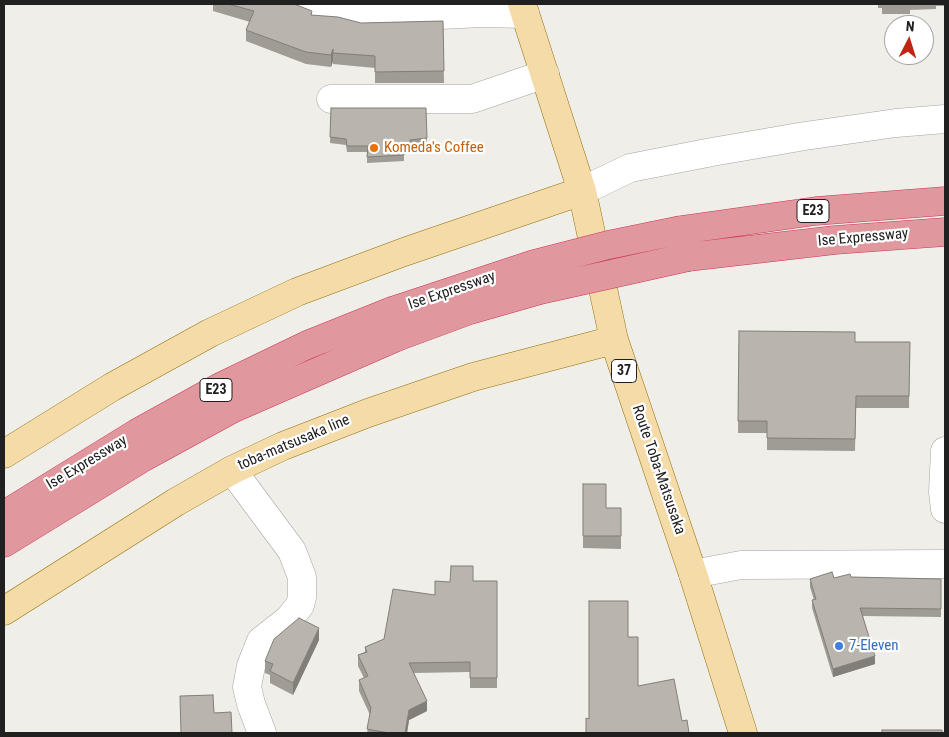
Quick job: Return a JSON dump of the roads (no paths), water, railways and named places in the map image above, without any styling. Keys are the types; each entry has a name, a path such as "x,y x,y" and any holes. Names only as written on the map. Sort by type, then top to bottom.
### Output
{"highway":[{"name":"Ise Expressway","path":"4,515 55,496 144,457 394,324 534,264 608,245 681,230 816,211 945,201"},
{"name":"Ise Expressway","path":"394,324 470,310 540,290 688,258 835,240 945,232"},
{"name":"Ise Expressway","path":"4,543 55,496"}],"main road":[{"name":"Route Toba-Matsusaka","path":"524,9 582,191 614,340 693,574 743,733"},
{"path":"4,454 112,387 210,333 297,292 404,252 582,191"},
{"name":"toba-matsusaka line","path":"4,611 232,470 283,446 472,377 614,340"}],"street":[{"path":"305,4 362,19 524,9"},
{"path":"331,99 472,99 545,74"},
{"path":"582,191 630,168 805,136 896,123 945,119"},
{"path":"945,451 943,484 945,509"},
{"path":"232,470 292,551 302,577 300,604 289,619 261,641 252,666 247,687 262,733"},
{"path":"693,574 741,565 945,564"}],"place":[{"name":"Komeda's Coffee","path":"374,148"},
{"name":"7-Eleven","path":"839,646"}]}
